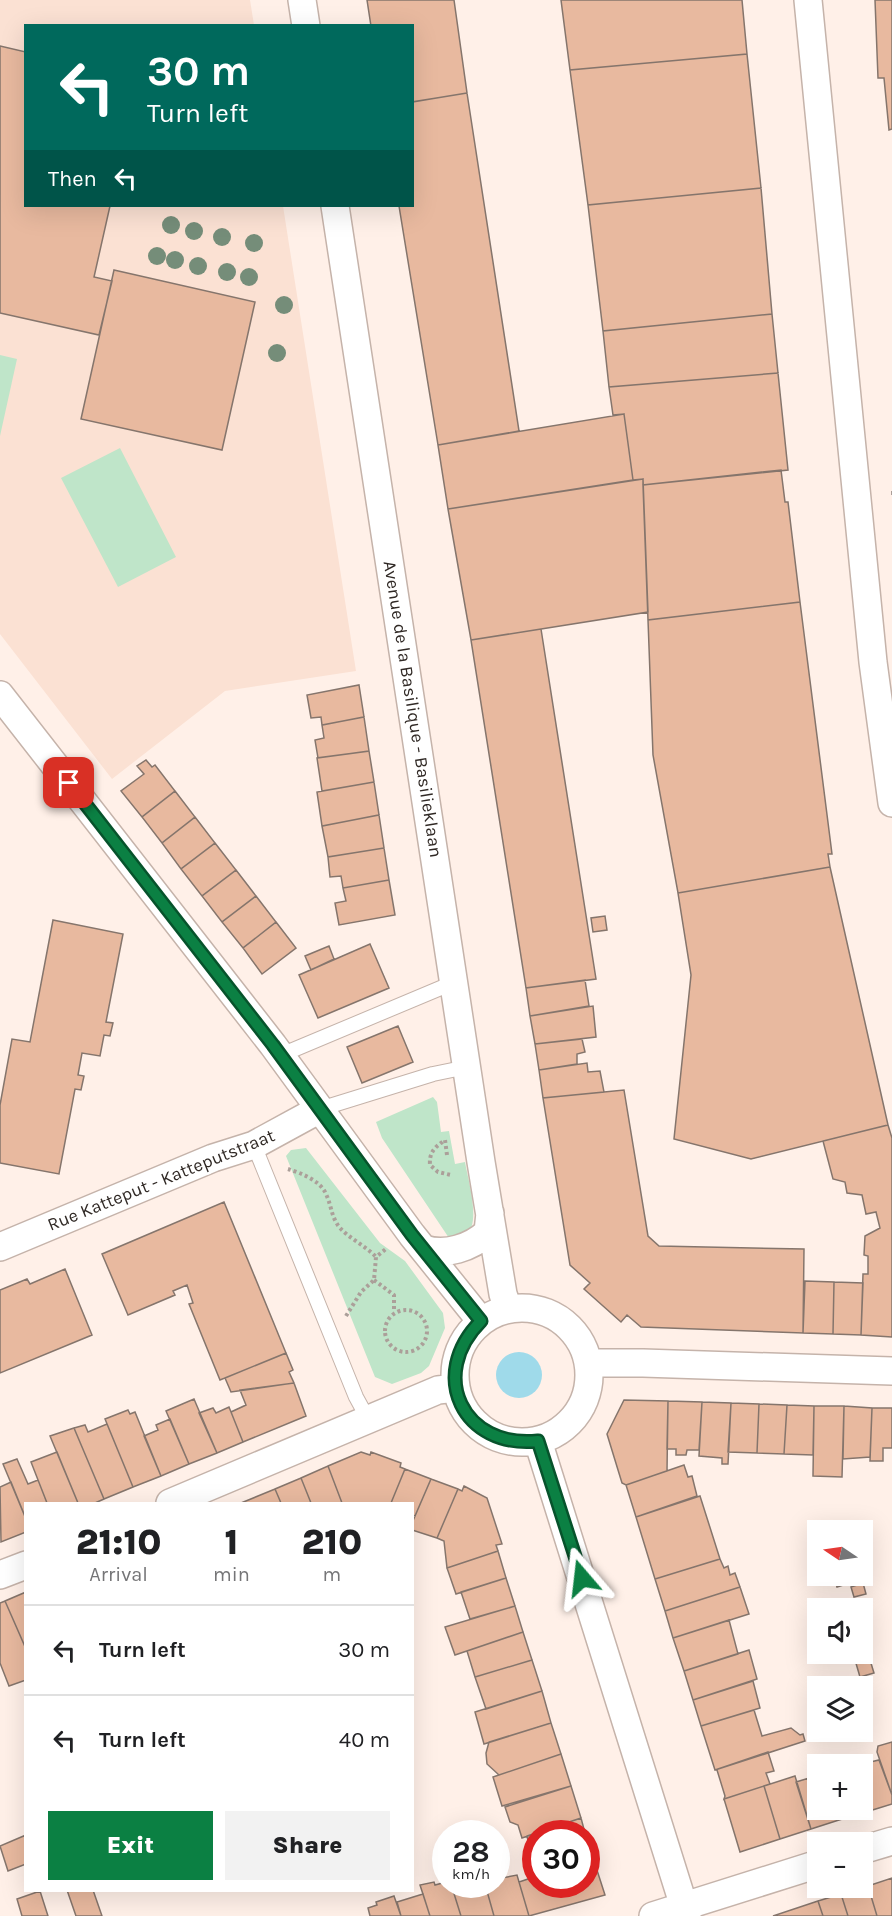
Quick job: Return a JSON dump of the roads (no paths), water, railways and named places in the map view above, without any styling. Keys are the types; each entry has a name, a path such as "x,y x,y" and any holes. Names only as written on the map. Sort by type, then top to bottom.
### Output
{"street":[{"path":"302,0 306,24"},
{"path":"808,0 873,662 892,803"},
{"name":"Avenue de la Basilique - Basilieklaan","path":"335,207 490,1214 503,1294 508,1309"},
{"path":"0,695 281,1055 424,1249 481,1321"},
{"name":"Rue Katteput - Katteputstraat","path":"0,1247 213,1158 254,1145 320,1109"},
{"path":"424,1249 436,1253 478,1242 488,1232 490,1214"},
{"path":"526,1308 544,1311 560,1319 573,1331 589,1364 589,1384 583,1403 572,1420 557,1433 538,1441 520,1443 502,1440 486,1432 472,1420 461,1405 456,1388 455,1369 459,1351 468,1334 481,1321 508,1309 526,1308"},
{"path":"589,1364 632,1362 892,1371"},
{"path":"172,1502 438,1390 456,1388"},
{"path":"538,1441 685,1911"},
{"path":"0,1575 24,1565"},
{"path":"873,1847 892,1841"},
{"path":"653,1916 685,1911 807,1868"}],"lane":[{"path":"281,1055 455,982"},
{"path":"320,1109 433,1074 467,1067"},
{"path":"254,1145 356,1397 368,1419"}],"water":[{"path":"519,1352 528,1353 535,1359 541,1366 541,1384 535,1391 528,1397 519,1398 510,1397 503,1391 497,1384 496,1375 497,1366 503,1359 510,1353"}]}
